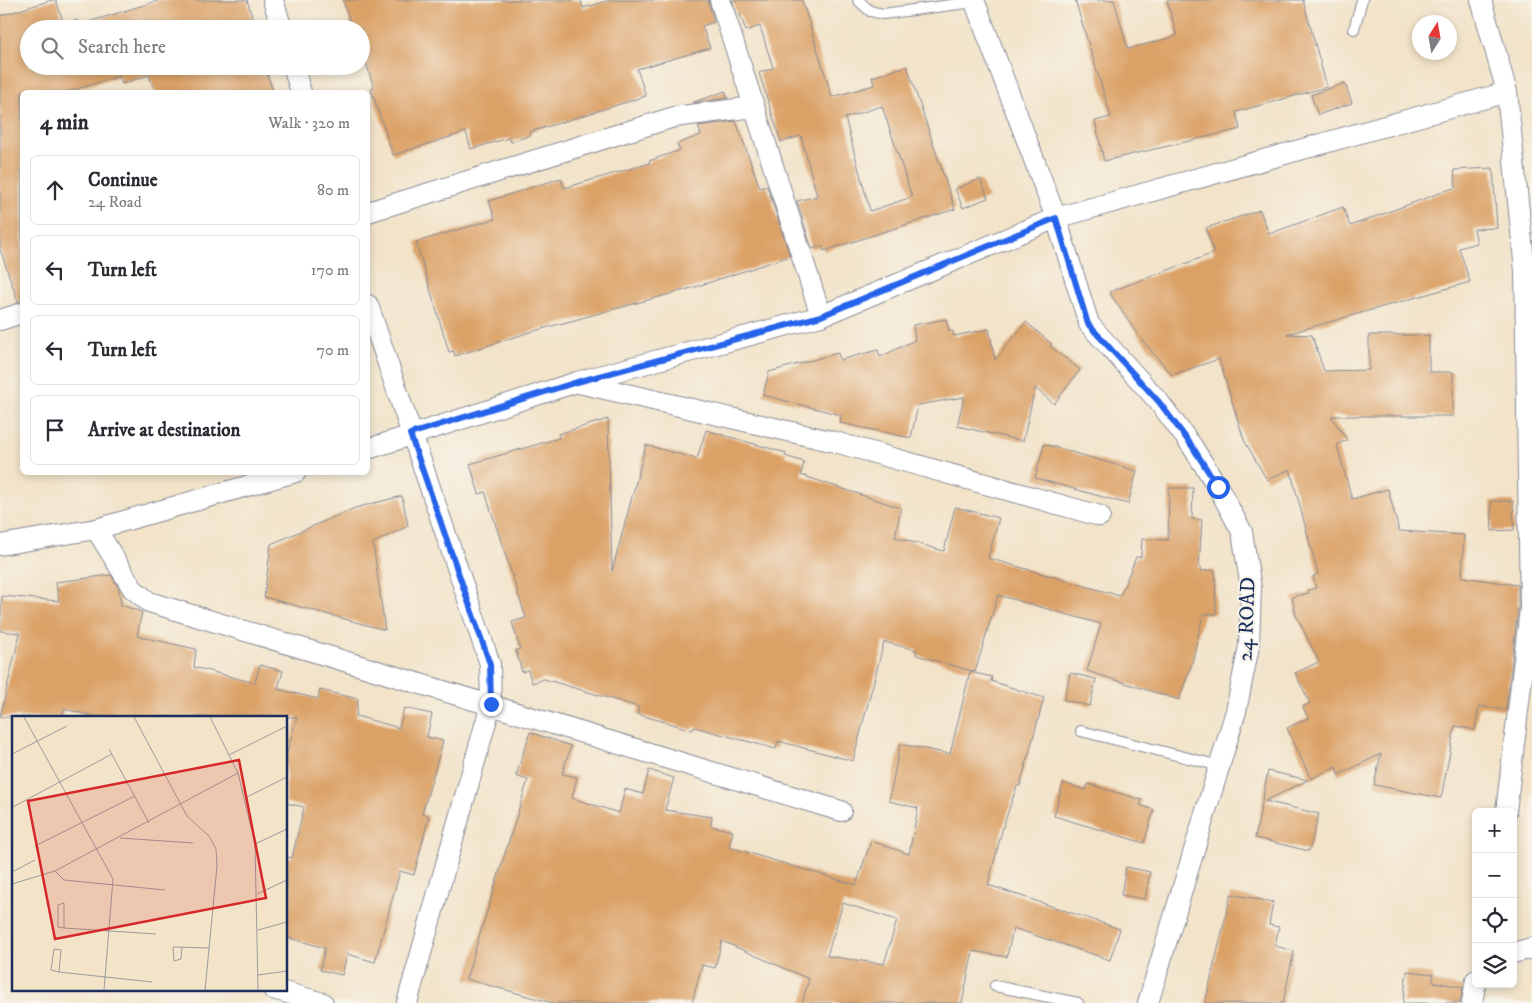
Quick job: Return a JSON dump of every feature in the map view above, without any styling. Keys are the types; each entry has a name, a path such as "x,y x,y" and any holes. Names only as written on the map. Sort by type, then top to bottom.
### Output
{"street":[{"path":"273,0 279,20"},
{"path":"720,0 821,316"},
{"path":"1481,0 1507,92 1529,270 1531,609 1506,808"},
{"name":"24 ROAD","path":"974,1 1056,218 1088,324 1159,402 1192,446 1218,487 1242,532 1251,588 1249,646 1236,711 1148,1003"},
{"path":"296,75 300,90"},
{"path":"370,448 577,382 821,316 1056,218 1507,92"},
{"path":"370,211 674,117 754,107"},
{"path":"370,311 410,434 490,664 491,704 407,1003"},
{"path":"0,320 20,315"},
{"path":"577,382 835,442 1100,516"},
{"path":"0,545 96,529 285,475"},
{"path":"96,529 133,589 149,602 841,811"},
{"path":"1517,952 1532,948"},
{"path":"1472,1003 1475,988"},
{"path":"277,990 323,1003"}],"lane":[{"path":"858,0 870,11 883,14 974,1"},
{"path":"1354,29 1362,0"},
{"path":"1081,731 1220,766"},
{"path":"995,986 1078,1003"}],"building":[{"path":"56,0 62,20 20,20 20,75 149,75 122,84 119,76 74,90 20,90 20,302 18,302 0,249 0,16"},
{"path":"160,0 247,0 253,20 95,20"},
{"path":"343,0 581,0 583,8 610,0 708,0 714,22 702,26 710,48 637,69 646,96 530,132 531,135 511,142 509,138 471,149 466,132 393,155 371,89 374,88 370,75 370,20 349,20"},
{"path":"732,0 802,0 832,97 874,85 872,77 907,66 955,209 824,251 822,246 812,249 797,201 817,196 801,136 781,142 759,73 773,68 760,26 746,31 740,14 737,15","holes":["882,106 912,197 870,211 845,118"]},
{"path":"1075,0 1114,0 1128,49 1177,36 1167,0 1303,0 1327,87 1236,112 1240,129 1104,161 1095,121 1111,117"},
{"path":"149,75 267,75 272,90 154,90"},
{"path":"1345,83 1352,103 1318,115 1311,95"},
{"path":"725,91 728,98 692,103"},
{"path":"736,121 760,188 767,186 790,256 692,288 530,332 455,356 454,351 449,352 416,242 495,219 489,201 561,178 564,188 650,163 649,161 680,150 677,144 701,135 698,126"},
{"path":"1493,168 1497,228 1474,229 1477,243 1459,248 1470,282 1287,334 1312,335 1324,371 1369,370 1369,335 1429,335 1429,372 1453,372 1453,416 1331,416 1347,440 1337,445 1352,499 1388,489 1399,531 1464,535 1462,577 1518,585 1518,608 1506,710 1479,706 1475,730 1455,726 1441,798 1374,785 1381,754 1338,775 1336,767 1311,779 1287,728 1308,718 1303,707 1310,703 1295,673 1319,662 1296,615 1292,597 1309,593 1308,590 1316,588 1313,576 1318,574 1290,469 1267,480 1244,440 1219,359 1172,375 1137,334 1109,292 1214,253 1206,228 1260,210 1269,234 1343,207 1350,226 1456,187 1454,170"},
{"path":"980,179 988,198 963,208 955,189"},
{"path":"946,319 949,331 953,331 954,336 989,329 995,360 1026,322 1052,344 1050,346 1080,370 1054,404 1035,388 1023,441 957,426 964,397 918,405 911,438 840,423 841,415 763,395 769,372 838,353 840,360 878,350 880,357 915,340 913,325"},
{"path":"608,419 612,571 646,445 697,459 706,430 786,453 785,456 804,462 801,475 901,508 895,537 944,551 955,507 999,518 988,558 1120,596 1136,557 1141,557 1142,539 1168,540 1169,488 1193,488 1192,519 1202,520 1199,567 1201,567 1201,571 1215,570 1216,614 1203,614 1192,663 1179,700 1087,671 1101,624 998,595 975,672 916,655 917,650 884,642 853,761 778,741 776,749 694,727 693,730 637,714 639,707 544,679 532,683 528,670 522,672 516,650 520,649 512,622 526,618 485,492 479,494 470,464 559,438 558,434"},
{"path":"1044,444 1137,471 1128,504 1035,478"},
{"path":"402,496 408,526 373,543 385,630 264,597 271,544 355,508"},
{"path":"1491,501 1513,501 1514,530 1492,531"},
{"path":"111,575 119,589 121,605 142,612 137,636 196,649 194,667 255,683 260,665 283,671 278,689 318,699 320,690 358,699 356,716 399,728 404,708 432,714 427,737 443,741 422,814 429,816 414,875 400,871 375,962 347,954 342,975 320,970 325,948 288,938 288,857 292,858 304,807 288,803 288,749 297,717 93,716 64,709 62,716 0,717 20,633 0,631 2,596 59,601 56,582"},
{"path":"970,672 992,677 991,681 1044,698 1020,786 1017,786 1003,827 988,885 1120,929 1110,960 1013,928 1007,957 973,951 962,1003 802,1003 809,979 722,941 715,968 702,965 692,1003 553,1003 466,979 528,780 516,776 530,732 571,746 562,774 577,777 572,798 619,813 625,789 643,794 649,770 674,778 665,810 712,817 711,826 733,831 729,847 856,885 871,841 909,854 918,808 889,801 900,744 950,754","holes":["843,903 897,920 884,964 827,956"]},
{"path":"1070,673 1096,679 1090,706 1064,700"},
{"path":"1268,771 1308,780 1265,801 1319,814 1309,851 1255,838"},
{"path":"1063,783 1086,790 1088,784 1142,800 1140,805 1154,810 1144,843 1054,816"},
{"path":"1126,867 1150,872 1145,899 1121,895"},
{"path":"1231,894 1273,902 1269,925 1279,927 1275,946 1294,951 1283,1003 1205,1003"},
{"path":"1407,971 1433,974 1433,982 1463,987 1460,1003 1403,1003"}],"route":[{"path":"491,704 490,664 410,434 577,382 821,316 1056,218 1088,324 1159,402 1192,446 1218,487"}]}
